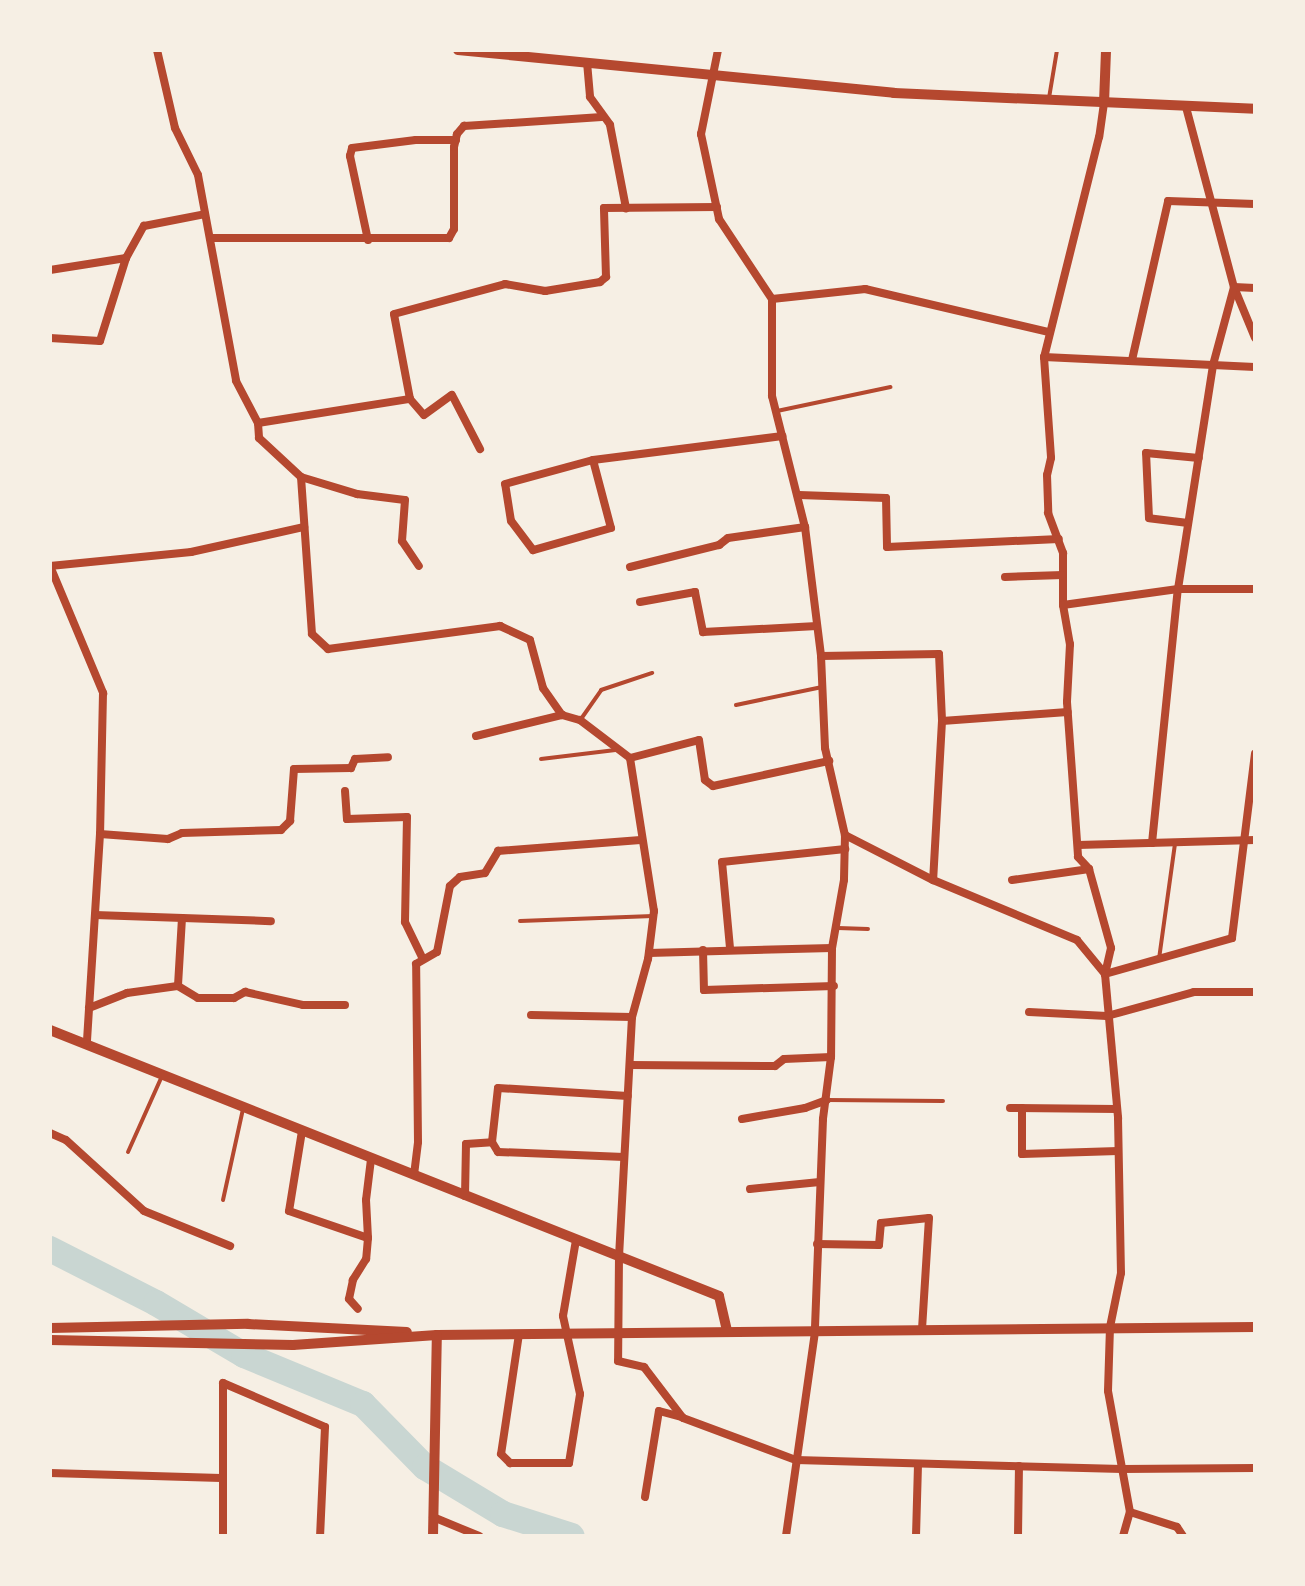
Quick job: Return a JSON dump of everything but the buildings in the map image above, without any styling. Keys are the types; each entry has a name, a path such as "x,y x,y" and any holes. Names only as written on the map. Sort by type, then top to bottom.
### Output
{"street":[{"path":"157,50 175,128 198,175 236,381 258,423 259,438 301,477 357,494 405,500 402,541 419,566"},
{"path":"458,50 534,53 587,62 894,93 1255,109"},
{"path":"718,50 701,134 719,219 772,299 772,396 805,527 821,656 825,748 845,835 844,880 832,948 831,1057 823,1119 815,1332 786,1536"},
{"path":"1106,50 1099,137 1044,357 1051,458 1047,475 1048,513 1059,539 1063,605 1070,644 1068,712 1078,857 1089,869 1111,948 1105,974 1117,1109 1121,1273 1110,1327 1108,1391 1130,1512 1123,1536"},
{"path":"587,62 590,97 610,125 615,141 626,208"},
{"path":"1186,107 1234,287 1255,338"},
{"path":"210,238 449,238 454,229 456,140 464,126 602,117"},
{"path":"368,240 350,156 352,148 416,140 456,140"},
{"path":"1132,360 1168,201 1255,204"},
{"path":"480,449 452,395 424,415 410,399 394,314 505,284 545,291 600,282 606,277 604,208 717,207"},
{"path":"50,338 100,341 126,258 144,226 205,214"},
{"path":"50,270 126,258"},
{"path":"1234,287 1255,288"},
{"path":"1152,843 1178,589 1213,365 1234,287"},
{"path":"772,299 865,289 1048,332"},
{"path":"1044,357 1255,367"},
{"path":"258,423 410,399"},
{"path":"593,460 611,528 533,550 511,521 505,484 593,460 782,436"},
{"path":"1188,523 1149,518 1146,453 1199,458"},
{"path":"301,477 312,634 328,649 500,626 530,640 543,688 562,715"},
{"path":"799,495 886,498 887,547 1059,539"},
{"path":"87,1043 100,834 103,693 50,566 191,552 304,527"},
{"path":"630,567 719,545 728,538 805,527"},
{"path":"1005,577 1063,575"},
{"path":"1063,605 1127,593 1178,589 1255,589"},
{"path":"640,602 695,592 703,632 817,626"},
{"path":"821,656 939,654 942,721 933,880"},
{"path":"942,721 1068,712"},
{"path":"476,736 562,715 580,720 615,750 630,758 699,740 705,780 713,786 829,761"},
{"path":"1105,974 1232,938 1255,753"},
{"path":"100,834 168,839 182,833 281,830 290,821 294,769 351,768 355,759 388,757"},
{"path":"630,758 653,916 649,953 632,1017 619,1256 618,1361 644,1367 683,1418"},
{"path":"345,791 347,819 407,817 405,922 423,959"},
{"path":"845,835 933,880 1077,940 1105,974"},
{"path":"414,1175 418,1130 416,964 437,952 450,886 460,877 485,873 498,851 641,840"},
{"path":"1078,845 1255,840"},
{"path":"730,948 722,862 845,849"},
{"path":"1012,880 1089,869"},
{"path":"95,915 271,921"},
{"path":"178,986 182,918"},
{"path":"649,953 730,948 832,948"},
{"path":"703,950 704,990 834,986"},
{"path":"89,1008 127,993 178,986 198,998 234,998 245,992 303,1005 345,1005"},
{"path":"1029,1012 1107,1016 1194,992 1255,992"},
{"path":"531,1015 632,1017"},
{"path":"50,1030 719,1296 727,1331"},
{"path":"630,1065 775,1066 784,1059 831,1057"},
{"path":"624,1157 498,1152 492,1142 498,1088 628,1096"},
{"path":"742,1119 805,1108 827,1100"},
{"path":"1010,1108 1117,1109"},
{"path":"1022,1108 1022,1154 1118,1151"},
{"path":"302,1131 289,1211 368,1238"},
{"path":"50,1133 66,1140 144,1211 230,1246"},
{"path":"465,1196 466,1144 492,1142"},
{"path":"358,1309 349,1299 353,1280 366,1259 366,1200 371,1159"},
{"path":"750,1189 820,1182"},
{"path":"817,1244 879,1245 881,1223 929,1218 922,1330"},
{"path":"519,1334 501,1454 510,1463 569,1463 580,1394 564,1333 563,1316 576,1240"},
{"path":"50,1328 248,1324 437,1335"},
{"path":"50,1340 293,1345 437,1335 1255,1327"},
{"path":"433,1536 437,1335"},
{"path":"223,1536 223,1383 325,1427 320,1536"},
{"path":"645,1497 659,1411 796,1460 1122,1469 1255,1468"},
{"path":"916,1536 918,1464"},
{"path":"1018,1536 1019,1466"},
{"path":"50,1473 221,1478"},
{"path":"433,1512 479,1536"},
{"path":"1130,1512 1177,1527 1183,1536"}],"lane":[{"path":"1048,101 1057,50"},
{"path":"777,411 891,387"},
{"path":"580,720 601,690 652,673"},
{"path":"736,705 822,687"},
{"path":"541,759 615,750"},
{"path":"1159,959 1175,843"},
{"path":"520,921 653,916"},
{"path":"835,928 868,929"},
{"path":"128,1152 163,1074"},
{"path":"827,1100 943,1101"},
{"path":"223,1200 244,1107"}],"waterway":[{"path":"50,1249 156,1303 244,1355 363,1404 425,1467 503,1514 572,1536"}]}
